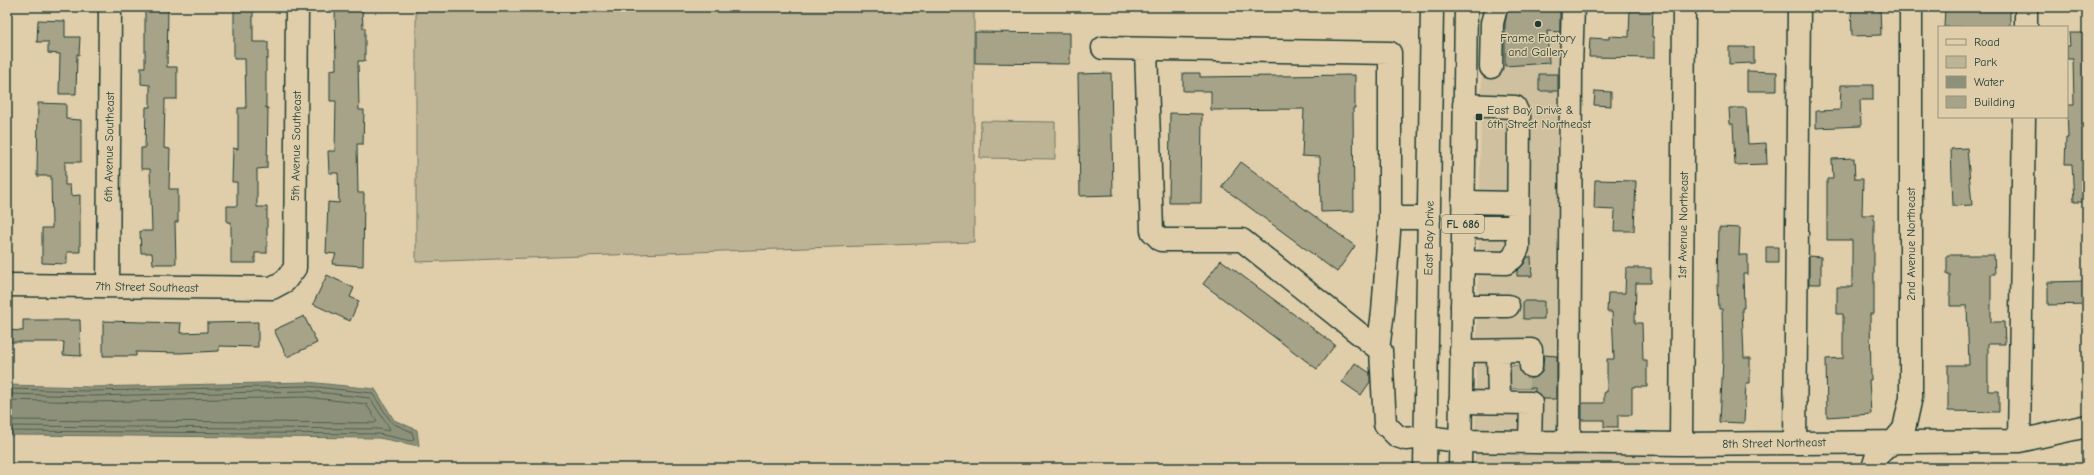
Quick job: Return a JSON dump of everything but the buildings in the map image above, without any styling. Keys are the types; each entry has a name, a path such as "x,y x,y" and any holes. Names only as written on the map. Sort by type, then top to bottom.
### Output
{"street":[{"name":"6th Avenue Southeast","path":"108,286 110,7"},
{"name":"5th Avenue Southeast","path":"285,280 294,268 297,7"},
{"name":"East Bay Drive","path":"1425,468 1432,7"},
{"path":"1569,442 1571,66 1573,7"},
{"name":"1st Avenue Northeast","path":"1681,444 1684,7"},
{"path":"1795,442 1799,7"},
{"name":"2nd Avenue Northeast","path":"1873,468 1877,455 1894,441 1904,429 1911,397 1911,7"},
{"path":"2026,7 2026,26"},
{"path":"1465,52 1491,60 1494,16 1466,14"},
{"name":"FL 686","path":"1460,468 1466,14"},
{"path":"1103,48 1390,53 1390,218 1383,312 1378,349"},
{"path":"1146,49 1152,231 1161,240 1242,240 1378,349"},
{"path":"1462,262 1506,263 1513,258 1518,248 1519,116 1515,107 1464,105"},
{"path":"2019,441 2024,118"},
{"path":"1463,202 1518,203"},
{"path":"1390,218 1429,218"},
{"path":"1463,227 1518,227"},
{"name":"7th Street Southeast","path":"7,285 272,288 285,280"},
{"path":"1462,306 1508,306"},
{"name":"8th Street Northeast","path":"1378,349 1381,351 1384,424 1397,436 1406,439 1425,437 1460,441 1681,444 2019,441 2087,426"},
{"path":"1461,350 1516,358 1519,397 1530,442"},
{"path":"1460,402 1519,397"}],"shaded area":[{"path":"1483,7 1578,7 1569,435 1475,434"},
{"path":"1475,449 1569,450 1569,454 1653,451 1653,468 1475,468"}],"green space":[{"path":"416,7 974,7 974,242 416,262"},
{"path":"981,121 1055,122 1055,159 980,158"}],"water":[{"path":"307,382 375,389 394,420 417,430 419,446 379,438 7,435 7,385 92,387"}],"tunnel":[{"path":"1518,366 1518,388"}],"place":[{"name":"Frame Factory and Gallery","path":"1538,24"},
{"name":"East Bay Drive & 6th Street Northeast","path":"1479,117"}]}
